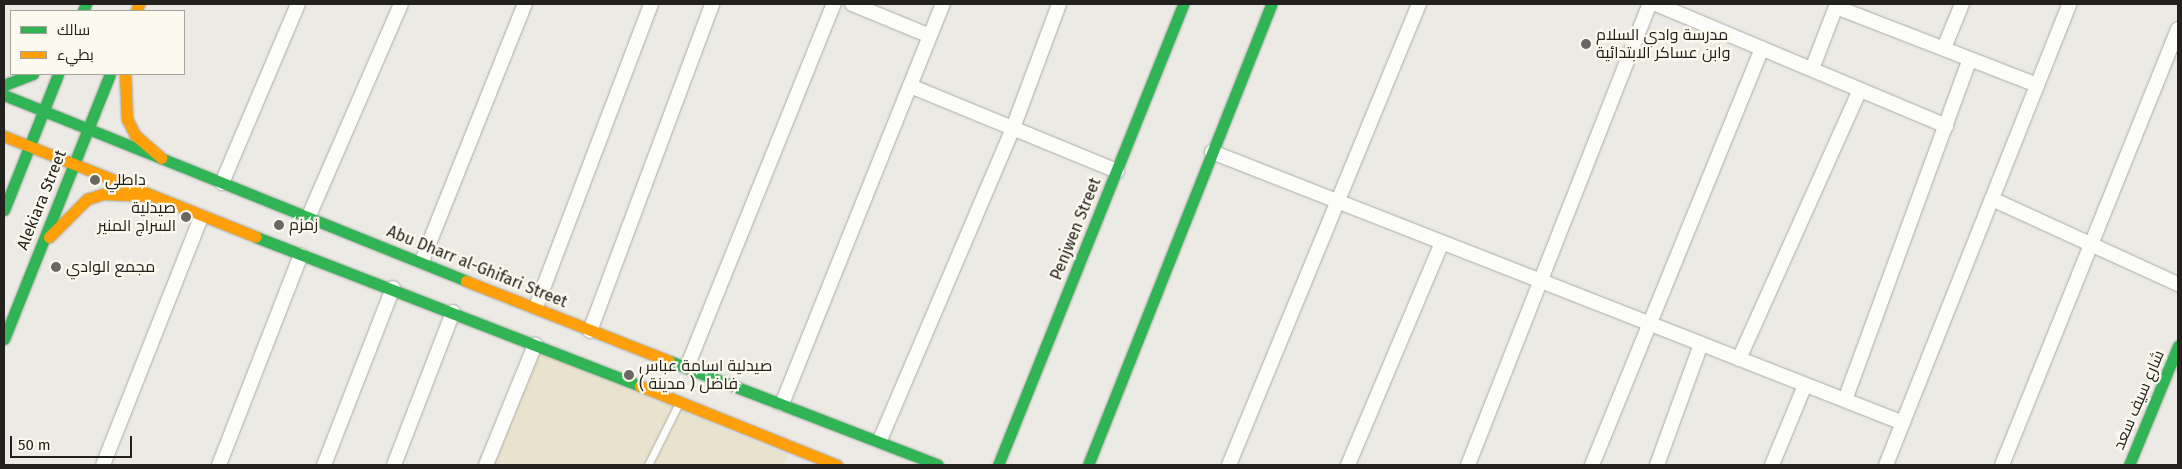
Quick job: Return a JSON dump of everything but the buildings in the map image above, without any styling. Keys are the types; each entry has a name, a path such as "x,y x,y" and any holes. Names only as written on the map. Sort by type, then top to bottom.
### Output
{"main road":[{"name":"Penjwen Street","path":"998,465 1183,4"},
{"path":"1088,465 1271,4"},
{"path":"4,86 31,75"},
{"name":"Alekiara Street","path":"4,210 58,75"},
{"name":"Alekiara Street","path":"4,339 110,75"},
{"path":"125,75 127,119 135,135 161,158"},
{"name":"Abu Dharr al-Ghifari Street","path":"4,95 308,218 422,261 590,331 880,440 938,465"},
{"path":"4,136 201,217 393,288 681,401 837,465"},
{"path":"42,245 87,199 103,194 152,196"},
{"path":"594,367 606,337"},
{"name":"شارع سيف سعد","path":"2129,465 2178,346"},
{"path":"2165,379 2178,385"}],"street":[{"path":"222,183 298,4"},
{"path":"308,218 400,4"},
{"path":"422,261 525,4"},
{"path":"536,307 651,4"},
{"path":"590,331 712,4"},
{"path":"687,367 834,4"},
{"path":"852,4 873,8 930,36"},
{"path":"782,404 943,4"},
{"path":"880,440 1013,128 1059,4"},
{"path":"1229,465 1419,4"},
{"path":"1468,465 1650,4"},
{"path":"1656,4 1946,126"},
{"path":"1944,48 1962,4"},
{"path":"1886,465 2069,4"},
{"path":"1812,70 1836,5 2037,85"},
{"path":"2002,465 2178,29"},
{"path":"1592,465 1762,48"},
{"path":"1845,400 1970,59"},
{"path":"910,86 1117,171"},
{"path":"1739,359 1860,90"},
{"path":"1212,152 1903,423"},
{"path":"1992,200 2178,284"},
{"path":"103,465 201,217"},
{"path":"1348,465 1442,243"},
{"path":"219,465 302,255"},
{"path":"324,465 393,288"},
{"path":"394,465 454,312"},
{"path":"486,465 535,344"},
{"path":"1657,465 1701,344"},
{"path":"1772,465 1805,385"}],"lane":[{"path":"648,465 681,401"}],"shaded area":[{"path":"531,349 788,455 784,465 485,465"}],"traffic: fast":[{"path":"83,10 86,4"},
{"path":"998,465 1183,4"},
{"path":"1088,465 1271,4"},
{"path":"4,85 30,75"},
{"path":"4,210 58,75"},
{"path":"4,339 110,75"},
{"path":"4,95 466,281"},
{"path":"256,237 640,386"},
{"path":"2129,465 2178,346"},
{"path":"669,361 938,465"}],"traffic: slow":[{"path":"136,10 139,4"},
{"path":"125,75 127,119 135,135 161,158"},
{"path":"4,136 256,237"},
{"path":"49,237 87,199 103,194 152,196"},
{"path":"466,281 669,361"},
{"path":"640,386 837,465"}],"place":[{"name":"مدرسة وادي السلام وابن عساكر الابتدائية","path":"1586,44"},
{"name":"داطلي","path":"95,180"},
{"name":"صيدلية السراج المنير","path":"186,217"},
{"name":"زمزم","path":"279,225"},
{"name":"مجمع الوادي","path":"56,267"},
{"name":"صيدلية اسامة عباس فاضل ( مدينة )","path":"629,375"}]}
